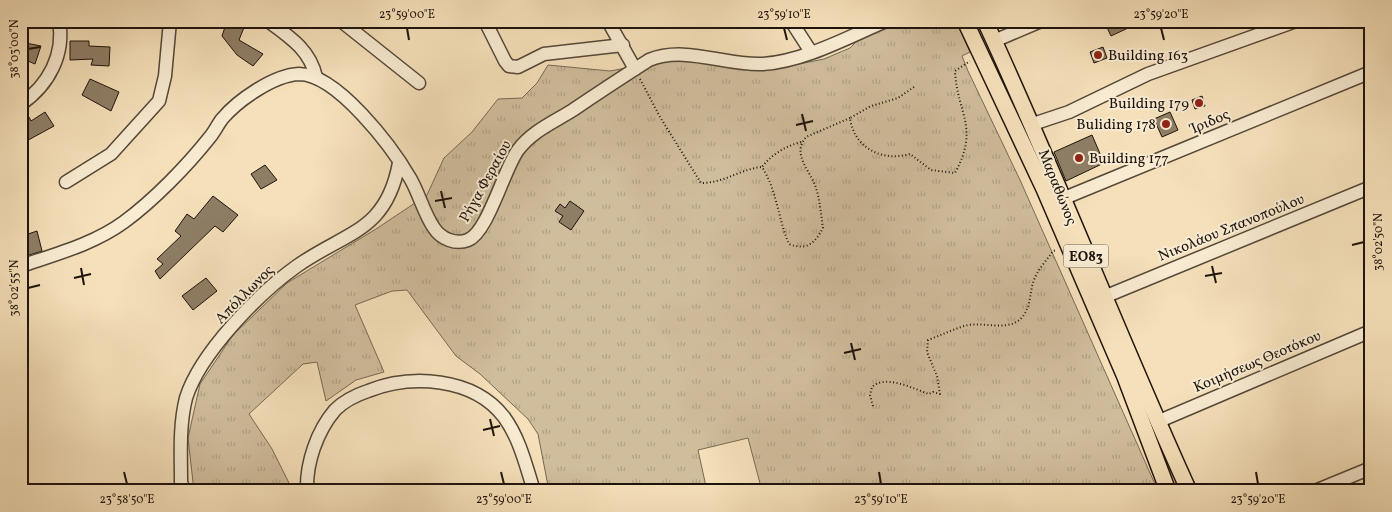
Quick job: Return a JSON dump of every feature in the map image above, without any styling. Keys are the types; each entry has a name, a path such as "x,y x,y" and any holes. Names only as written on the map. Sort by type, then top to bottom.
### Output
{"main road":[{"name":"Μαραθώνος","path":"965,21 1068,246 1125,377 1168,491"},
{"name":"Μαραθώνος","path":"985,21 1033,124 1062,199 1157,422 1189,491"}],"street":[{"path":"21,104 40,88 55,64 60,49 59,21"},
{"path":"66,182 111,154 159,101 165,76 170,21"},
{"path":"341,21 419,83"},
{"path":"485,21 509,66 518,67 544,54 623,44"},
{"path":"608,21 623,44 634,70"},
{"path":"791,21 811,52"},
{"name":"Ρήγα Φεραίου","path":"316,77 347,99 369,121 399,163 422,200 434,229 445,238 455,242 469,240 480,228 513,158 528,139 649,60 672,54 737,63 763,64 811,52 886,21"},
{"path":"994,41 1041,21"},
{"path":"1033,124 1069,112 1148,74 1296,21"},
{"path":"21,266 77,247 124,223 205,142 223,118 252,93 277,79 299,74 316,77 313,62 303,49 276,23"},
{"name":"Ίριδος","path":"1062,199 1371,72"},
{"name":"Απόλλωνος","path":"184,491 181,482 182,419 187,397 210,356 230,327 264,292 298,265 362,228 384,207 395,184 399,163"},
{"name":"Νικολάου Σπανοπούλου","path":"1104,297 1371,187"},
{"name":"Κοιμήσεως Θεοτόκου","path":"1157,422 1371,331"},
{"path":"307,491 310,460 327,422 336,409 353,396 375,388 399,382 420,380 455,386 473,393 504,417 522,449 534,491"},
{"path":"1315,491 1371,468"}],"path":[{"path":"850,118 858,139 872,150 886,157 910,154 931,170 955,173 960,164 968,135 955,71 981,55"},
{"path":"634,70 660,117 702,183 717,183 743,171 762,167 769,157 790,145 801,142 806,137 850,118 871,106 898,98 914,87"},
{"path":"762,167 769,177 789,244 798,247 809,246 816,241 823,228 816,188 805,168 799,151 801,142"},
{"path":"873,406 870,395 872,387 876,383 890,382 929,394 933,392 940,394 937,376 927,352 928,340 944,332 966,325 1010,325 1020,321 1026,312 1038,271 1053,251 1068,246"}],"green space":[{"path":"910,21 956,21 970,52 962,56 968,71 1020,180 1158,491 762,491 748,438 698,450 707,491 549,491 538,434 528,419 480,374 456,356 407,290 392,291 355,305 384,372 356,380 326,401 317,362 303,364 249,414 272,449 293,491 194,491 188,438 200,384 233,335 287,283 376,229 427,195 444,158 472,132 498,99 522,98 537,83 548,65 610,71 674,59 731,67 774,69 824,59 850,48 863,35"}],"building":[{"path":"227,21 245,25 239,40 263,54 253,66 237,55 222,36"},
{"path":"1104,21 1143,21 1111,36"},
{"path":"70,41 89,41 89,46 110,47 109,66 91,65 93,59 70,60"},
{"path":"26,43 41,46 35,64 21,58"},
{"name":"Building 163","path":"1103,47 1107,58 1094,63 1090,52"},
{"path":"90,79 119,92 111,111 82,95"},
{"name":"Building 179","path":"1202,96 1205,106 1195,109 1192,100"},
{"path":"45,112 54,126 21,144 21,122 29,117 31,121"},
{"name":"Buliding 178","path":"1170,112 1178,130 1162,137 1154,119"},
{"name":"Building 177","path":"1092,135 1104,163 1066,181 1054,152"},
{"path":"265,165 277,180 261,189 251,174"},
{"path":"213,196 238,215 223,232 215,226 160,279 155,271 163,264 157,259 181,236 175,231 187,214 194,219"},
{"path":"570,201 584,211 571,230 559,222 563,216 555,211 560,204 565,208"},
{"path":"37,231 42,251 26,256 22,236"},
{"path":"206,278 217,291 193,310 182,296"}],"place":[{"name":"Building 163","path":"1098,55"},
{"name":"Building 179","path":"1199,103"},
{"name":"Buliding 178","path":"1166,124"},
{"name":"Building 177","path":"1079,158"}]}
